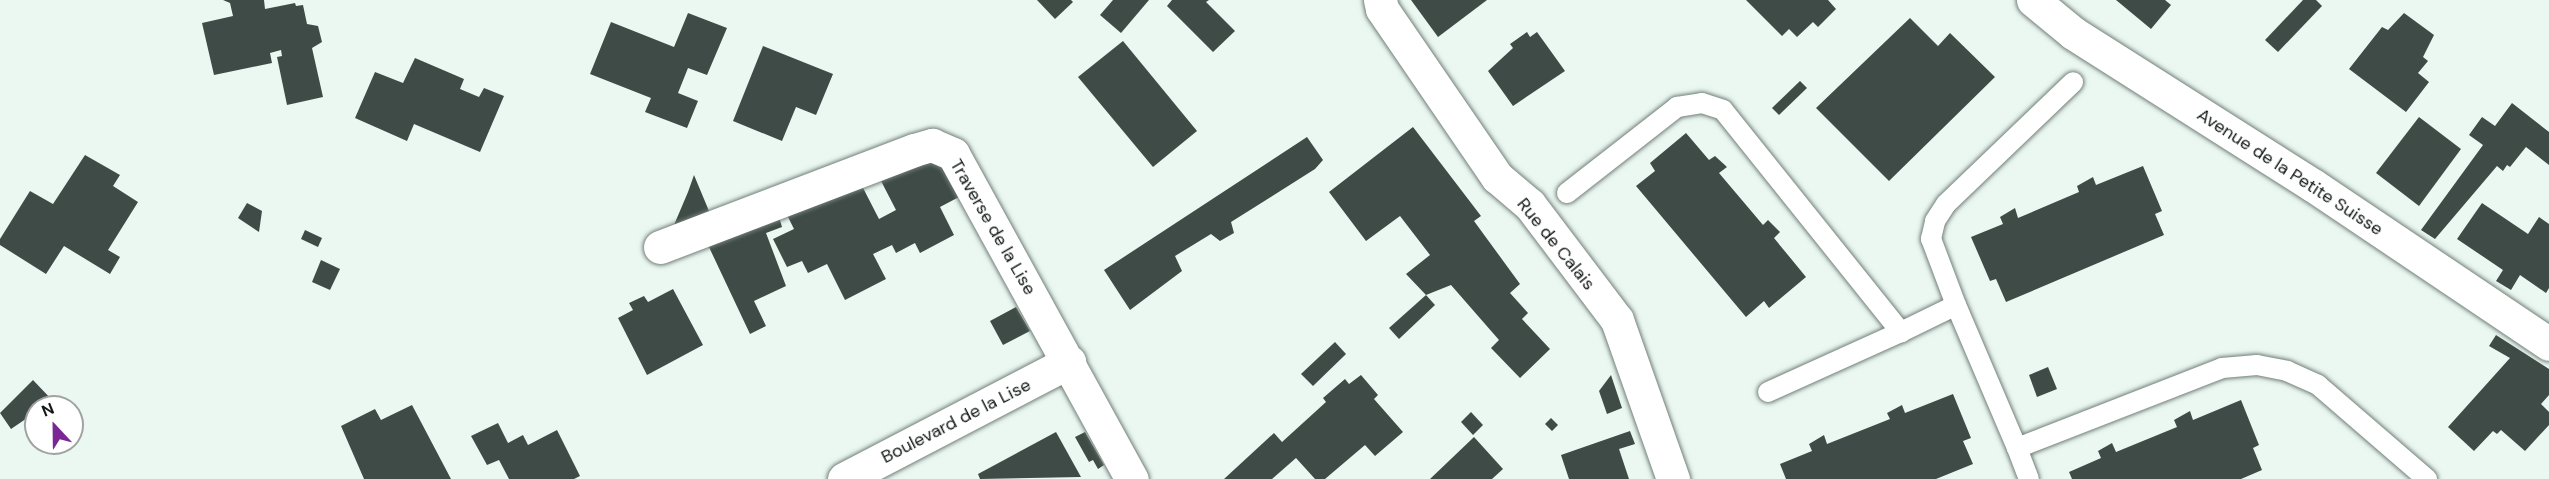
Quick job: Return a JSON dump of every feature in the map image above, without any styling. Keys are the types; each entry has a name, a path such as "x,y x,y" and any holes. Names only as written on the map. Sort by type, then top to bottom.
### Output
{"street":[{"name":"Rue de Calais","path":"1380,0 1382,9 1497,177 1530,205 1617,320 1673,479"},
{"name":"Avenue de la Petite Suisse","path":"2033,0 2073,33 2314,186 2549,344"},
{"name":"Traverse de la Lise","path":"660,247 932,145 953,154 1132,479"},
{"name":"Boulevard de la Lise","path":"844,479 1069,362"}],"lane":[{"path":"2029,479 1956,305 1931,239 1935,221 1946,204 2073,82"},
{"path":"1567,193 1677,106 1702,104 1723,110 1901,332"},
{"path":"1768,392 1956,305"},
{"path":"2017,448 2222,368 2257,365 2287,370 2318,386 2427,479"}],"building":[{"path":"223,0 264,0 265,9 295,3 296,6 303,5 307,24 318,26 322,42 312,48 323,97 287,105 277,57 282,56 281,50 270,53 272,63 214,75 202,23 233,16 230,3"},
{"path":"1037,0 1071,0 1073,2 1055,19"},
{"path":"1113,0 1149,0 1121,33 1100,15"},
{"path":"1172,0 1209,0 1206,2 1235,31 1213,52 1167,6"},
{"path":"1411,0 1487,0 1438,37"},
{"path":"1746,0 1828,0 1836,9 1818,27 1813,22 1797,37 1789,29 1782,36"},
{"path":"2116,0 2165,0 2171,5 2151,29"},
{"path":"2303,0 2316,0 2322,6 2278,52 2265,40"},
{"path":"688,13 727,28 707,75 688,68 678,93 698,101 687,128 645,112 651,98 590,74 611,22 674,47"},
{"path":"2404,13 2434,35 2423,57 2428,61 2418,73 2429,82 2406,112 2349,69 2382,27 2388,30"},
{"path":"1910,18 1938,46 1950,33 1995,77 1889,181 1816,108"},
{"path":"1527,32 1530,37 1537,32 1565,71 1513,106 1488,71 1513,48 1510,44"},
{"path":"1123,41 1197,131 1153,167 1078,77"},
{"path":"763,46 833,74 816,115 796,107 782,141 733,121"},
{"path":"415,58 464,79 460,89 479,97 484,88 504,96 480,152 414,124 407,141 355,118 375,72 403,83"},
{"path":"1800,81 1807,88 1779,115 1772,108"},
{"path":"2512,103 2549,132 2549,165 2526,147 2510,167 2507,165 2503,171 2497,166 2435,239 2421,230 2483,145 2469,135 2482,117 2495,126"},
{"path":"2419,117 2461,149 2419,206 2376,173"},
{"path":"1413,127 1481,216 1474,221 1520,284 1510,293 1528,313 1522,319 1550,349 1520,378 1491,348 1499,340 1451,285 1426,295 1406,274 1430,255 1400,216 1366,241 1329,192"},
{"path":"1686,133 1709,160 1715,156 1727,167 1719,173 1763,225 1768,220 1780,232 1774,238 1806,277 1769,308 1764,301 1746,317 1636,186 1655,171 1650,163"},
{"path":"1307,137 1323,160 1315,169 1231,222 1234,233 1220,241 1211,234 1175,256 1182,271 1130,310 1104,270"},
{"path":"85,155 120,175 113,186 138,202 108,250 120,257 110,274 64,246 46,274 0,245 0,239 30,191 53,204"},
{"path":"932,160 941,164 959,197 940,207 954,235 920,253 915,243 896,253 892,245 873,254 886,279 845,300 827,264 808,273 802,261 787,267 773,239 794,229 786,213 861,184 879,219 896,210 879,177"},
{"path":"2143,166 2162,211 2155,214 2164,235 2006,302 1996,279 1990,281 1971,237 2003,224 2000,217 2015,208 2018,218 2079,192 2077,186 2093,177 2096,185"},
{"path":"694,175 709,211 674,225 688,192"},
{"path":"247,203 262,211 259,232 238,218"},
{"path":"2482,203 2528,234 2539,217 2549,224 2549,288 2546,293 2520,275 2511,290 2496,281 2503,270 2457,239"},
{"path":"779,217 782,227 766,233 786,286 754,301 766,326 750,334 708,245"},
{"path":"305,230 322,238 318,247 301,239"},
{"path":"321,260 340,269 330,290 312,282"},
{"path":"673,289 703,345 647,375 618,318 633,310 629,303 644,296 648,302"},
{"path":"1426,295 1435,305 1399,339 1389,328"},
{"path":"1016,307 1030,331 1003,345 990,321"},
{"path":"2496,335 2549,369 2549,395 2541,404 2549,412 2549,425 2525,451 2501,430 2497,434 2493,431 2474,451 2448,427 2510,358 2489,346"},
{"path":"1335,342 1346,354 1313,386 1301,374"},
{"path":"2048,367 2057,389 2037,397 2029,375"},
{"path":"1361,375 1378,395 1374,399 1403,432 1375,456 1365,445 1325,479 1315,479 1296,458 1272,479 1224,479 1274,433 1282,442 1326,402 1323,398 1345,379 1349,384"},
{"path":"1611,375 1622,408 1607,414 1599,391"},
{"path":"33,380 47,395 24,395 24,420 11,429 0,413"},
{"path":"1953,394 1971,438 1963,441 1973,464 1936,479 1786,479 1780,464 1812,451 1809,444 1824,435 1827,444 1890,419 1887,413 1902,405 1905,413"},
{"path":"2241,400 2259,445 2253,448 2262,470 2241,479 2072,479 2069,472 2101,458 2098,451 2112,443 2116,452 2177,427 2174,420 2190,411 2193,420"},
{"path":"412,405 451,479 364,479 341,426 375,409 381,420"},
{"path":"1471,412 1483,425 1473,435 1461,422"},
{"path":"1551,418 1558,425 1552,431 1545,424"},
{"path":"498,423 508,443 523,435 528,445 557,430 580,476 574,479 509,479 499,460 487,465 471,436"},
{"path":"1630,431 1635,444 1619,449 1629,479 1569,479 1561,455"},
{"path":"1056,432 1081,477 980,479 978,474"},
{"path":"1085,432 1104,465 1098,469 1093,460 1089,462 1075,437"},
{"path":"1474,437 1503,469 1492,479 1430,479"}]}
